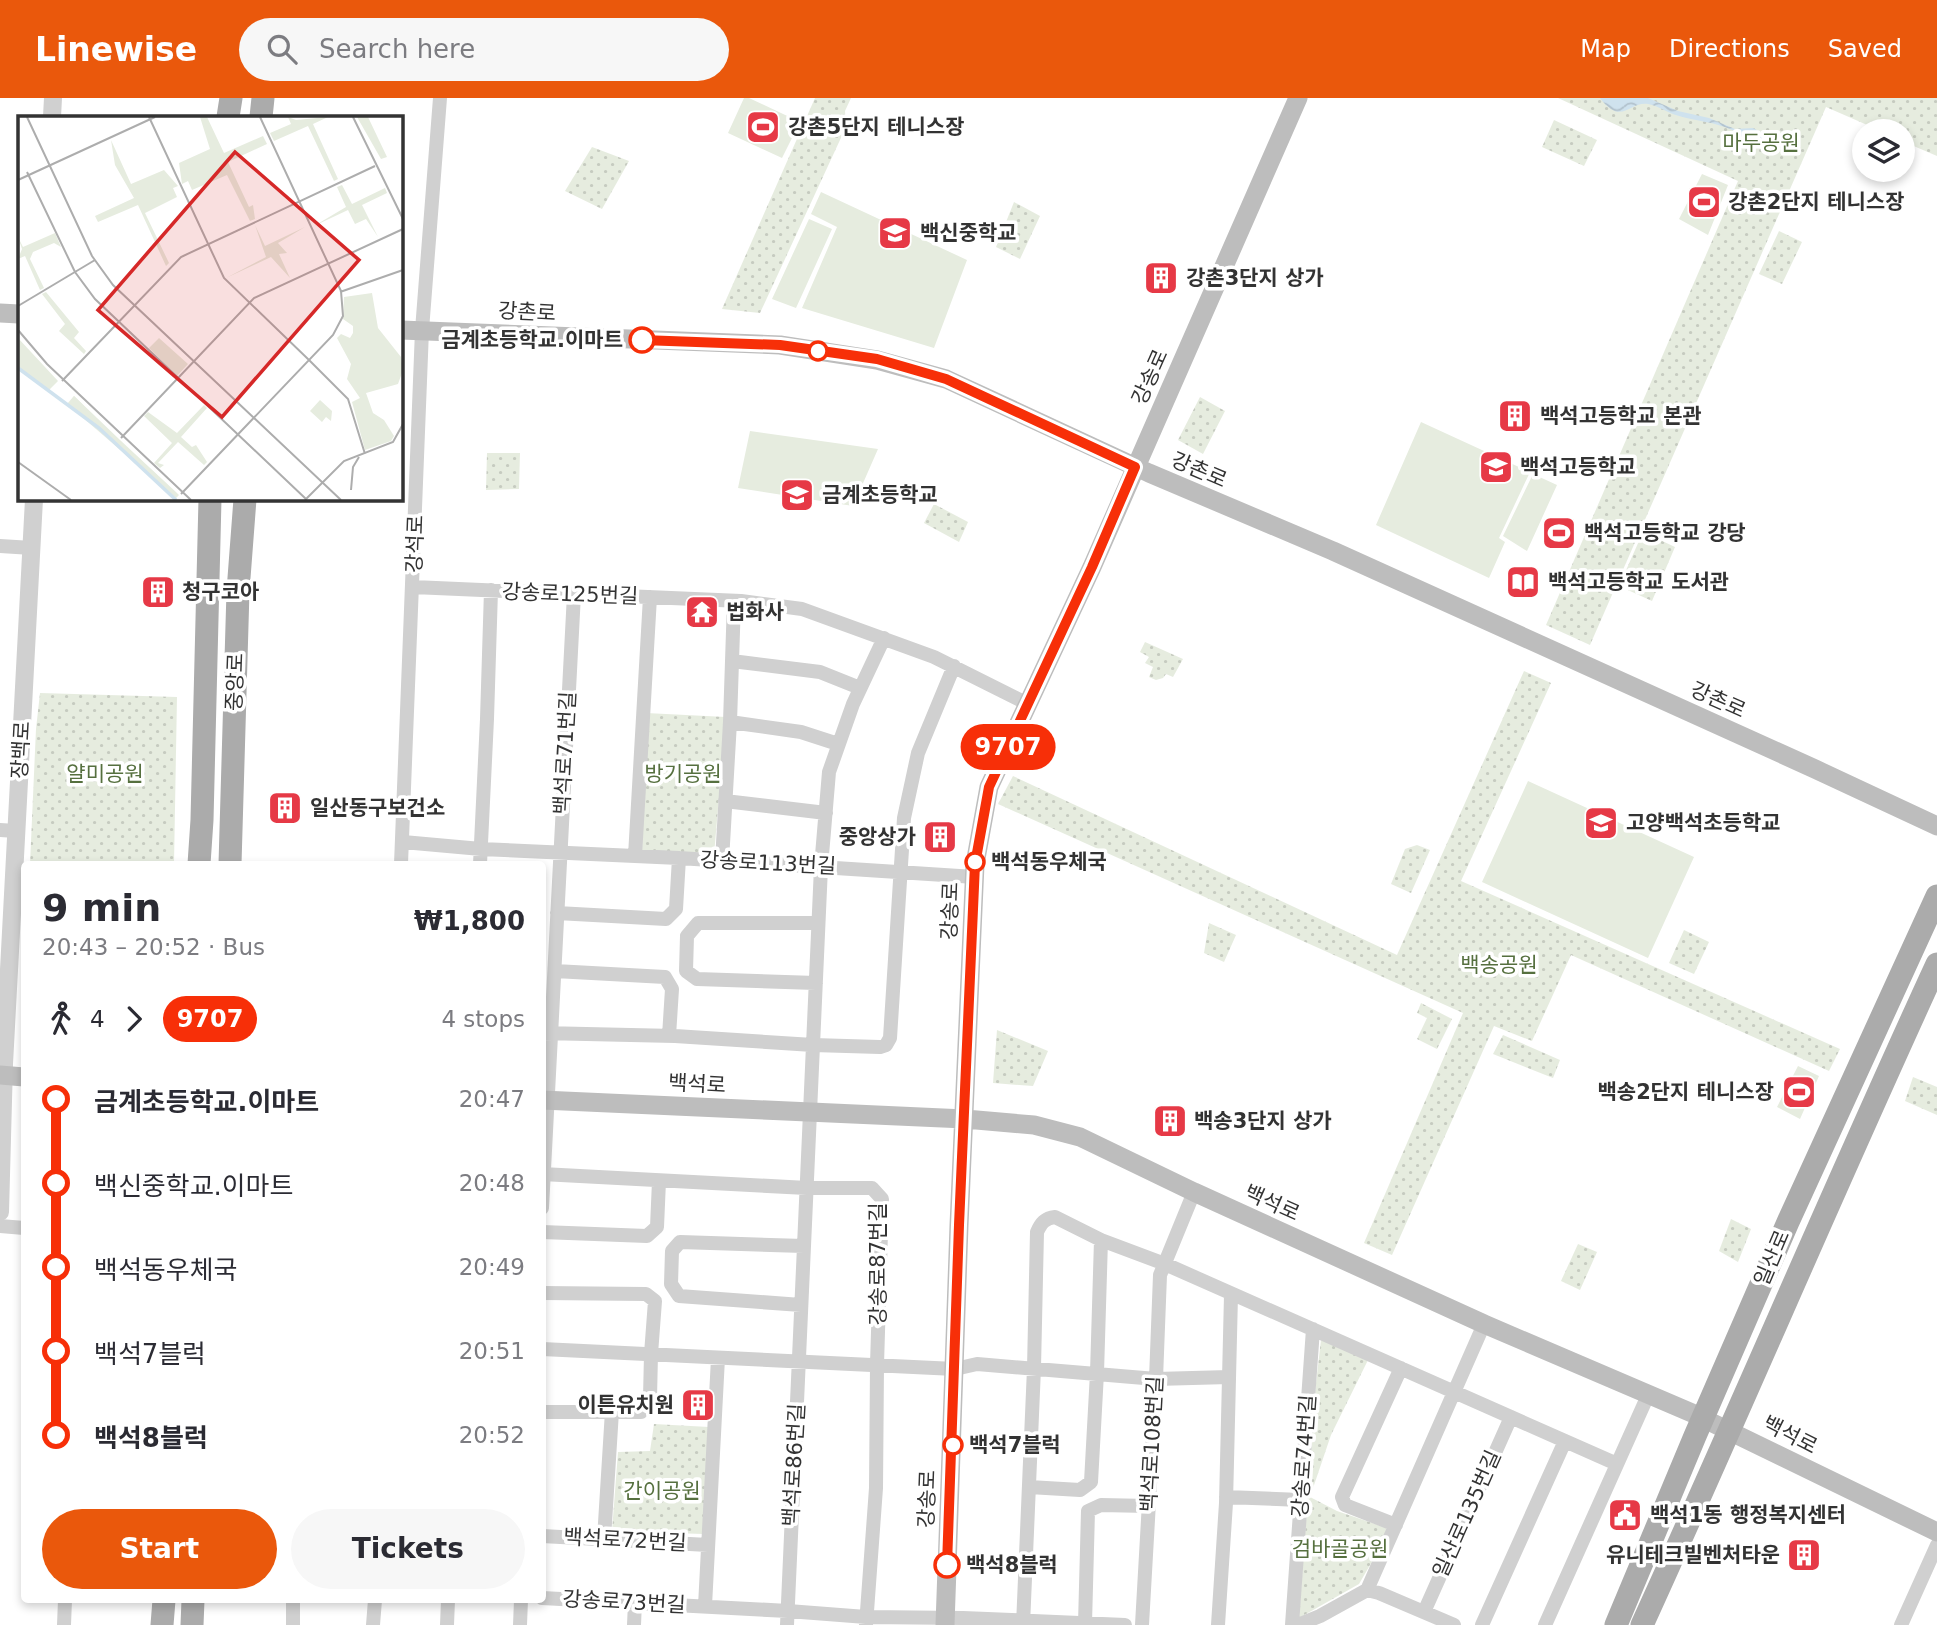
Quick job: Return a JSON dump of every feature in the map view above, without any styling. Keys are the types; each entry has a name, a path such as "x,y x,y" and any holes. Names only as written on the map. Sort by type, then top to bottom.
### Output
{"main road":[{"path":"228,116 231,98"},
{"path":"261,116 263,98"},
{"name":"강송로","path":"945,1622 975,864 989,787 1092,567 1298,98"},
{"path":"0,313 18,314"},
{"name":"강촌로","path":"402,330 780,345 877,359 946,379 1135,467 1333,551 1937,826"},
{"name":"중앙로","path":"199,861 210,500"},
{"name":"중앙로","path":"230,861 238,591 245,500"},
{"name":"일산로","path":"1616,1625 1793,1210 1937,896"},
{"name":"일산로","path":"1642,1625 1937,964"},
{"path":"2,1075 21,1077"},
{"name":"백석로","path":"546,1100 965,1119 1034,1125 1080,1137 1484,1324 1649,1393 1937,1532"},
{"path":"162,1625 164,1603"},
{"path":"192,1625 193,1603"}],"street":[{"path":"52,116 53,98"},
{"name":"강석로","path":"401,861 422,330 440,98"},
{"name":"장백로","path":"0,1212 8,831 34,500"},
{"path":"0,546 32,548"},
{"name":"강송로125번길","path":"413,587 734,601 802,608 934,657 1028,704"},
{"name":"강송로125번길","path":"481,849 491,590"},
{"name":"백석로71번길","path":"546,1066 547,1033 555,971 574,594"},
{"name":"강송로125번길","path":"635,856 650,597"},
{"path":"722,861 734,601"},
{"name":"백석로86번길","path":"787,1618 818,923 830,772 860,688 884,638"},
{"path":"732,661 820,672 860,688"},
{"path":"547,1033 672,1036 813,1045 886,1045 890,1038 904,818 909,790 918,753 954,666"},
{"path":"730,722 801,732 838,744"},
{"path":"725,800 826,813"},
{"name":"강송로113번길","path":"403,842 481,849 679,858 975,877"},
{"path":"480,861 481,849"},
{"path":"557,913 666,919 676,909 679,858"},
{"path":"816,983 697,979 686,971 687,936 698,923 818,923"},
{"path":"555,971 665,977 672,989 672,1036"},
{"path":"546,1174 807,1188"},
{"path":"546,1232 647,1236 657,1227 660,1181"},
{"name":"강송로87번길","path":"807,1188 872,1188 882,1199 876,1488 866,1621"},
{"name":"백석로108번길","path":"1142,1625 1160,1275 1194,1192"},
{"path":"1023,1623 1037,1232 1041,1224 1049,1218 1055,1217 1101,1240 1165,1264 1617,1464"},
{"path":"0,1226 21,1228"},
{"path":"1029,1491 1080,1490 1091,1482 1101,1240"},
{"path":"802,1305 679,1296 671,1284 672,1251 680,1242 804,1246"},
{"path":"546,1293 646,1294 655,1301 650,1398 641,1412 546,1412"},
{"path":"1218,1625 1226,1500 1231,1294"},
{"path":"1298,1625 1367,1590 1484,1324"},
{"name":"강송로74번길","path":"1292,1625 1313,1329"},
{"path":"546,1349 955,1369 977,1364 1156,1379 1229,1377"},
{"name":"강송로73번길","path":"705,1606 718,1357"},
{"name":"강송로74번길","path":"1396,1525 1345,1505 1342,1497 1401,1368"},
{"path":"1545,1625 1649,1393"},
{"path":"604,1539 611,1410"},
{"name":"일산로135번길","path":"1424,1612 1511,1416"},
{"path":"1482,1625 1565,1441"},
{"path":"1226,1500 1301,1500"},
{"path":"1085,1624 1088,1511 1101,1505 1148,1506"},
{"name":"백석로72번길","path":"546,1536 708,1545"},
{"path":"1901,1625 1937,1545"},
{"path":"1367,1590 1454,1625"},
{"name":"강송로73번길","path":"546,1598 705,1606 787,1618 945,1622"},
{"path":"634,1625 635,1602"},
{"path":"64,1625 65,1603"},
{"path":"293,1603 293,1625"},
{"path":"373,1625 375,1603"},
{"path":"447,1625 448,1603"},
{"path":"520,1625 521,1603"},
{"path":"945,1622 1125,1625"}],"green space":[{"name":"강촌5단지 테니스장","path":"744,98 800,122 782,158 728,133"},
{"path":"815,98 851,98 845,111 846,127 760,313 722,309"},
{"name":"마두공원","path":"1558,98 1937,98 1937,156 1915,147 1915,119 1854,119 1826,107 1590,645 1546,625 1738,181"},
{"path":"1554,120 1597,140 1584,166 1542,147"},
{"path":"592,147 629,161 602,209 565,191"},
{"name":"강촌2단지 테니스장","path":"1702,174 1728,185 1708,235 1679,219"},
{"path":"821,192 967,260 934,348 802,308 837,227 811,214"},
{"path":"1014,202 1040,216 1020,259 996,247"},
{"path":"809,219 832,229 796,308 772,299"},
{"path":"1779,231 1802,242 1782,284 1759,274"},
{"path":"1200,397 1225,411 1203,454 1178,440"},
{"path":"1421,422 1530,472 1499,538 1505,542 1489,578 1376,525"},
{"path":"750,431 878,449 853,506 738,488"},
{"path":"487,453 520,453 519,489 486,490"},
{"path":"1533,474 1557,485 1527,551 1503,536"},
{"path":"934,504 968,522 959,542 924,523"},
{"path":"1643,532 1675,547 1652,601 1619,586"},
{"path":"1145,642 1183,659 1173,677 1166,674 1156,680 1149,677 1153,667 1145,663 1149,657 1140,652"},
{"name":"백송공원","path":"1524,671 1551,683 1461,881 1840,1049 1829,1071 1571,955 1532,1041 1494,1026 1392,1255 1364,1243 1463,1013 998,804 1013,776 1397,955"},
{"name":"얄미공원","path":"40,693 177,697 174,861 30,861"},
{"name":"방기공원","path":"646,713 726,717 714,855 642,851"},
{"path":"1528,781 1694,857 1648,958 1482,882"},
{"path":"1417,845 1430,850 1411,893 1391,884 1405,849"},
{"path":"1209,923 1236,935 1224,962 1204,953"},
{"path":"1684,930 1709,942 1694,974 1669,963"},
{"path":"1421,1003 1452,1019 1437,1049 1417,1039 1427,1018 1417,1013"},
{"path":"997,1030 1048,1051 1033,1086 993,1083"},
{"path":"1503,1035 1560,1060 1553,1078 1493,1054"},
{"name":"백송2단지 테니스장","path":"1798,1066 1819,1076 1800,1119 1777,1107"},
{"path":"1913,1077 1937,1087 1937,1115 1905,1101"},
{"path":"1731,1219 1751,1229 1738,1262 1719,1251"},
{"path":"1578,1244 1597,1252 1580,1290 1561,1281"},
{"name":"검바골공원","path":"1321,1340 1368,1360 1331,1435 1310,1497 1337,1511 1387,1528 1377,1553 1359,1584 1299,1618 1316,1383"},
{"name":"간이공원","path":"654,1424 709,1427 703,1534 612,1531 618,1452 650,1451"}],"water":[{"path":"1600,98 1648,98 1678,111 1709,118 1735,129 1753,128 1764,134 1764,137 1760,142 1752,143 1726,127 1679,116 1648,104 1625,111 1614,111"}],"bus line":[{"name":"9707","path":"642,340 780,345 877,359 946,379 1135,467 1092,567 989,787 985,803 975,864 947,1565"}],"place":[{"name":"강촌5단지 테니스장","path":"763,127"},
{"name":"강촌2단지 테니스장","path":"1704,202"},
{"name":"백신중학교","path":"895,233"},
{"name":"강촌3단지 상가","path":"1161,278"},
{"name":"금계초등학교.이마트","path":"642,340"},
{"name":"백석고등학교 본관","path":"1515,416"},
{"name":"백석고등학교","path":"1496,467"},
{"name":"금계초등학교","path":"797,495"},
{"name":"백석고등학교 강당","path":"1559,533"},
{"name":"백석고등학교 도서관","path":"1523,582"},
{"name":"청구코아","path":"158,592"},
{"name":"법화사","path":"702,612"},
{"name":"일산동구보건소","path":"285,808"},
{"name":"고양백석초등학교","path":"1601,823"},
{"name":"중앙상가","path":"940,837"},
{"name":"백석동우체국","path":"975,862"},
{"name":"백송2단지 테니스장","path":"1799,1092"},
{"name":"백송3단지 상가","path":"1170,1121"},
{"name":"이튼유치원","path":"698,1405"},
{"name":"백석7블럭","path":"953,1445"},
{"name":"백석1동 행정복지센터","path":"1625,1515"},
{"name":"유니테크빌벤처타운","path":"1804,1555"},
{"name":"백석8블럭","path":"947,1565"}]}
